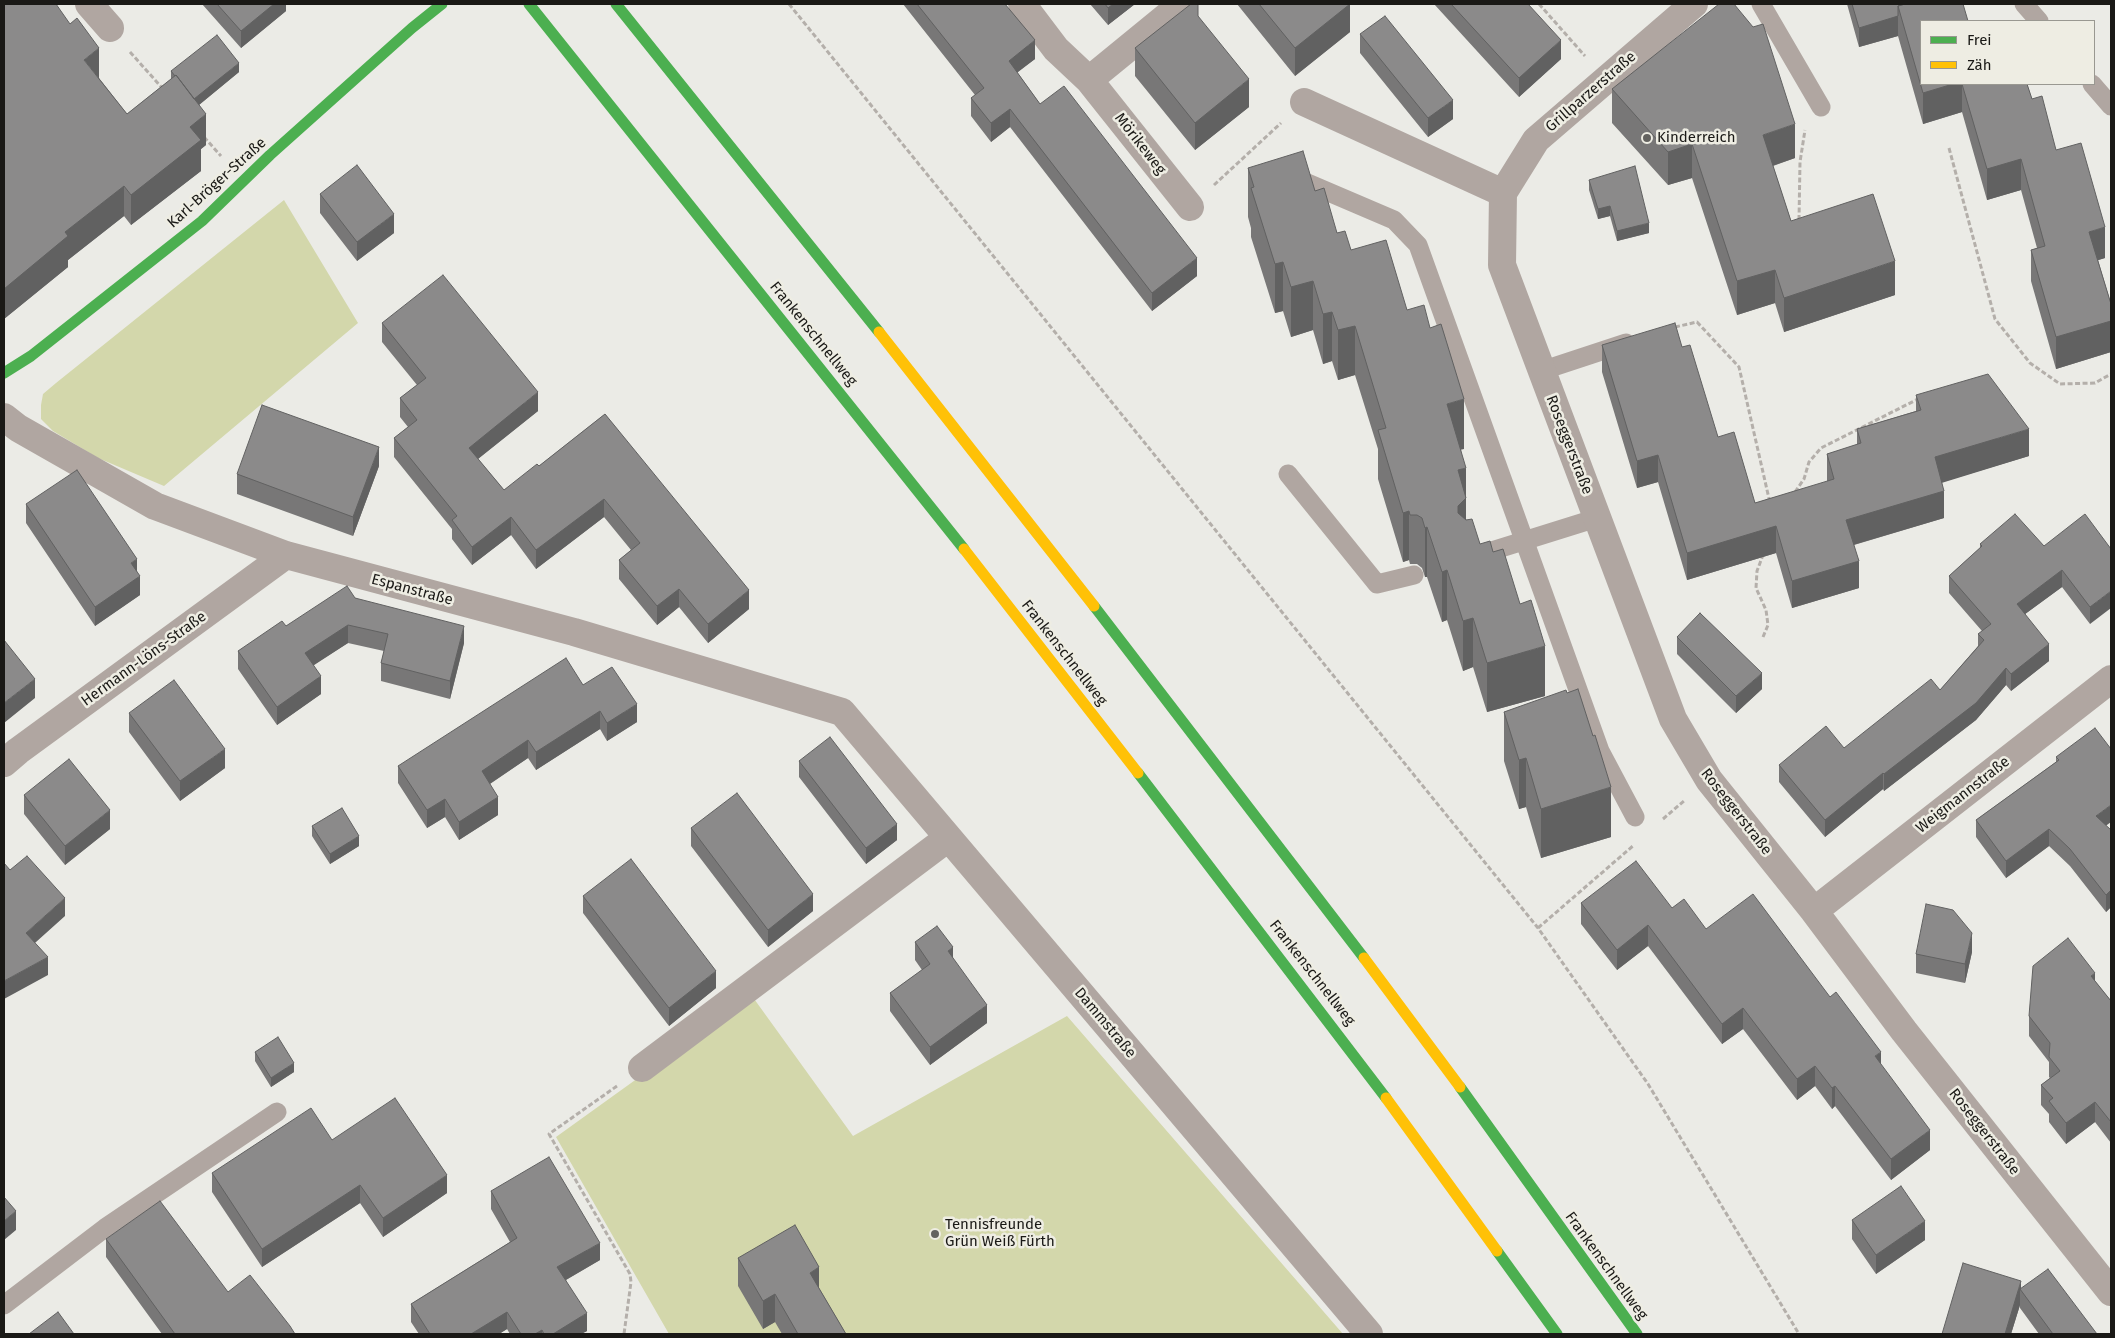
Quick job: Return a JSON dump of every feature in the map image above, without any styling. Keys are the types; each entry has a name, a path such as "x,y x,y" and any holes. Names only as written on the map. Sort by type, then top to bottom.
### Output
{"main road":[{"name":"Karl-Bröger-Straße","path":"4,373 31,356 202,221 270,155 412,28 442,4"},
{"name":"Frankenschnellweg","path":"529,4 860,416 1140,774 1362,1064 1557,1334"},
{"name":"Frankenschnellweg","path":"616,4 927,392 1186,724 1417,1028 1637,1334"}],"street":[{"path":"89,4 110,28"},
{"name":"Mörikeweg","path":"1022,4 1056,48 1089,80 1190,207"},
{"path":"1089,80 1182,4"},
{"name":"Grillparzerstraße","path":"1503,193 1536,140 1694,4"},
{"path":"1304,102 1503,193"},
{"name":"Roseggerstraße","path":"1503,193 1502,265 1673,719 1708,780 1814,911 1904,1031 2111,1292"},
{"name":"Espanstraße","path":"4,417 18,428 156,506 286,555 574,632 842,712"},
{"name":"Hermann-Löns-Straße","path":"4,764 18,751 286,555"},
{"name":"Weigmannstraße","path":"1814,911 2111,679"},
{"name":"Dammstraße","path":"842,712 1369,1334"},
{"path":"642,1068 948,838"}],"lane":[{"path":"1761,4 1821,107"},
{"path":"2024,4 2038,20"},
{"path":"2093,85 2111,106"},
{"path":"1273,169 1394,220 1418,245 1600,751 1635,817"},
{"path":"1541,371 1675,327"},
{"path":"1288,474 1377,584 1414,575"},
{"path":"1469,558 1597,518"},
{"path":"4,1305 105,1228 277,1112"}],"path":[{"path":"789,4 1538,928 1648,1084 1799,1334"},
{"path":"1539,4 1606,79"},
{"path":"110,28 168,94"},
{"path":"1190,207 1304,102"},
{"path":"1798,228 1800,162 1804,131 1821,107"},
{"path":"199,131 244,182"},
{"path":"1949,148 1995,319 2030,363 2060,384 2095,383 2111,374"},
{"path":"1675,327 1697,322 1739,367 1770,503"},
{"path":"1794,494 1804,479 1808,462 1821,448 1928,395"},
{"path":"1763,547 1763,556 1757,571 1756,588 1766,610 1768,624 1763,637"},
{"path":"1658,824 1708,780"},
{"path":"1538,928 1636,843"},
{"path":"624,1334 631,1282 630,1274 549,1134 642,1068"}],"green space":[{"path":"284,200 358,323 164,486 98,458 53,431 41,419 43,394"},
{"name":"Tennisfreunde Grün Weiß Fürth","path":"752,996 853,1136 1067,1016 1343,1334 669,1334 556,1137"}],"building":[{"path":"4,4 56,4 70,24 77,18 99,48 84,60 127,114 176,75 206,114 190,127 201,140 131,195 124,186 65,232 68,236 4,289"},
{"path":"217,4 274,4 241,31"},
{"path":"917,4 1005,4 1035,40 1009,61 1040,104 1064,86 1197,258 1152,293 1010,109 991,123 971,98 984,88"},
{"path":"1105,4 1113,4 1108,8"},
{"path":"1191,4 1198,4 1198,16 1249,79 1195,123 1135,48"},
{"path":"1259,4 1350,4 1295,48"},
{"path":"1451,4 1528,4 1561,40 1519,78"},
{"path":"1719,4 1734,4 1753,27 1763,24 1795,124 1763,135 1791,221 1873,194 1895,261 1784,298 1775,270 1737,281 1692,144 1668,152 1612,89"},
{"path":"1852,4 1905,4 1898,6 1898,16 1859,28"},
{"path":"1905,4 1963,4 1968,20 1920,20 1920,83 1898,6"},
{"path":"1385,16 1453,100 1428,118 1360,34"},
{"path":"217,35 239,63 194,99 171,71"},
{"path":"1921,85 1950,85 1923,93"},
{"path":"1962,85 2027,85 2032,99 2042,96 2056,150 2081,143 2105,227 2089,232 2111,304 2111,321 2056,337 2031,250 2045,246 2021,159 1987,169"},
{"path":"1303,151 1315,191 1324,188 1337,233 1345,231 1351,250 1386,240 1407,310 1424,305 1430,328 1441,324 1464,399 1447,404 1466,468 1458,470 1466,498 1458,506 1458,513 1466,520 1472,519 1480,544 1490,541 1493,552 1503,549 1520,604 1531,600 1545,646 1487,663 1473,618 1463,621 1447,570 1442,572 1427,527 1425,528 1422,518 1417,515 1410,515 1409,511 1403,513 1378,430 1386,428 1355,326 1338,330 1332,312 1323,314 1313,281 1291,287 1283,262 1275,264 1251,188 1254,187 1248,168"},
{"path":"357,165 394,214 357,242 320,194"},
{"path":"1635,166 1649,223 1617,231 1610,206 1598,209 1589,180"},
{"path":"443,275 538,392 469,448 504,490 537,464 539,466 605,414 749,590 708,624 679,589 657,606 619,560 640,543 604,499 536,550 511,517 472,547 452,520 457,516 394,438 417,420 400,398 426,378 382,323"},
{"path":"1675,323 1682,347 1690,345 1718,437 1734,432 1755,503 1834,479 1827,454 1861,443 1857,429 1921,410 1916,395 1988,374 2029,429 1935,457 1944,491 1846,520 1859,561 1792,581 1776,526 1687,553 1658,455 1637,461 1602,345"},
{"path":"262,405 379,447 353,517 237,474"},
{"path":"77,470 137,559 131,563 140,576 95,607 26,504"},
{"path":"2015,514 2044,546 2085,514 2111,549 2111,591 2090,607 2062,570 2017,604 2049,644 2011,674 2006,668 1976,703 1883,773 1825,820 1779,765 1826,726 1844,748 1931,679 1940,690 1984,640 1978,634 1991,624 1949,576 1982,546 1980,544"},
{"path":"347,586 355,598 464,626 450,681 381,663 388,634 348,625 305,653 321,676 277,707 238,651 282,621 286,626"},
{"path":"1700,613 1762,673 1736,696 1677,637"},
{"path":"4,640 35,679 4,703"},
{"path":"566,658 583,685 612,667 637,704 607,723 600,711 536,752 528,740 482,771 498,797 459,822 445,799 427,810 398,766"},
{"path":"174,680 225,749 180,781 129,713"},
{"path":"1578,689 1611,787 1541,809 1526,758 1519,760 1504,712 1566,690 1567,693"},
{"path":"2095,728 2111,749 2111,805 2096,816 2111,830 2111,890 2106,895 2070,849 2049,829 2006,861 1976,820 2059,760 2056,757"},
{"path":"830,737 897,824 866,848 799,761"},
{"path":"69,759 110,810 65,846 24,795"},
{"path":"737,793 813,894 768,930 691,828"},
{"path":"342,808 359,836 330,854 312,826"},
{"path":"27,856 65,898 26,933 48,957 4,981 4,863 10,870"},
{"path":"631,859 716,971 669,1008 583,896"},
{"path":"1636,861 1672,908 1684,899 1706,929 1753,894 1830,997 1836,992 1881,1052 1875,1056 1930,1130 1891,1159 1835,1086 1832,1088 1815,1066 1797,1079 1743,1008 1722,1024 1648,925 1617,950 1581,903"},
{"path":"1926,904 1953,910 1972,933 1965,964 1916,954"},
{"path":"937,926 953,947 948,951 987,1005 930,1047 890,993 930,964 915,942"},
{"path":"2068,938 2095,973 2091,976 2111,1001 2111,1122 2095,1102 2066,1123 2049,1101 2053,1098 2041,1085 2060,1071 2049,1057 2050,1043 2029,1016 2033,966"},
{"path":"278,1037 294,1063 271,1078 255,1052"},
{"path":"395,1098 447,1175 383,1218 360,1185 262,1249 212,1173 311,1108 332,1140"},
{"path":"549,1157 600,1243 557,1267 587,1313 553,1334 544,1334 542,1330 535,1334 521,1334 507,1312 471,1334 430,1334 411,1304 517,1238 491,1191"},
{"path":"1901,1186 1925,1221 1876,1255 1852,1220"},
{"path":"4,1197 16,1211 4,1221"},
{"path":"160,1201 228,1292 250,1275 295,1334 175,1334 106,1239"},
{"path":"795,1225 819,1267 810,1273 846,1334 798,1334 775,1294 763,1301 738,1258"},
{"path":"1963,1263 2021,1281 2005,1334 1942,1334"},
{"path":"2048,1269 2097,1334 2053,1334 2020,1289"},
{"path":"58,1312 74,1334 29,1334"}],"traffic: fast":[{"path":"4,373 31,356 202,221 270,155 412,28 442,4"},
{"path":"529,4 964,549"},
{"path":"616,4 879,332"},
{"path":"1094,606 1364,958"},
{"path":"1138,773 1386,1098"},
{"path":"1460,1087 1637,1334"},
{"path":"1497,1251 1557,1334"}],"traffic: slow":[{"path":"879,332 1094,606"},
{"path":"964,549 1138,773"},
{"path":"1364,958 1460,1087"},
{"path":"1386,1098 1497,1251"}],"place":[{"name":"Kinderreich","path":"1647,138"},
{"name":"Tennisfreunde Grün Weiß Fürth","path":"935,1234"}]}
